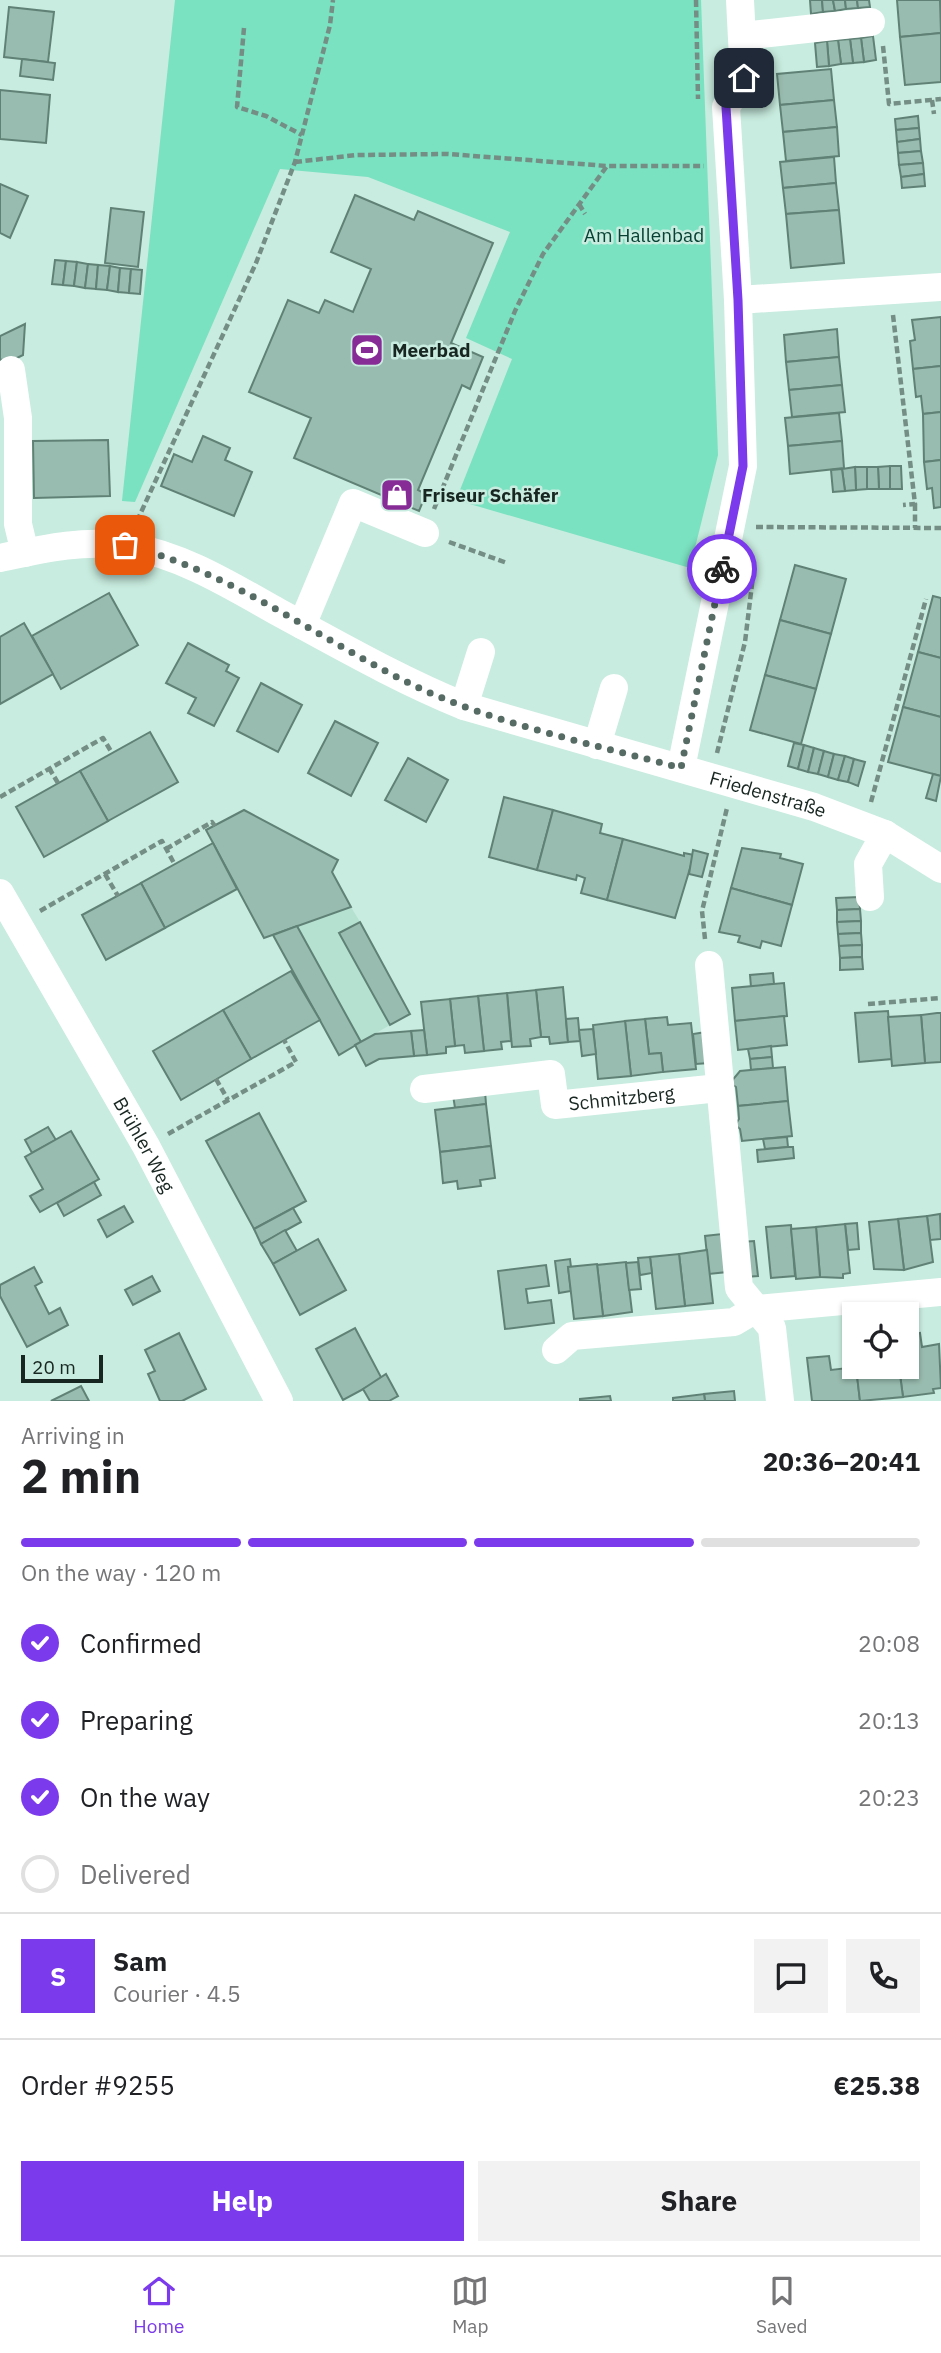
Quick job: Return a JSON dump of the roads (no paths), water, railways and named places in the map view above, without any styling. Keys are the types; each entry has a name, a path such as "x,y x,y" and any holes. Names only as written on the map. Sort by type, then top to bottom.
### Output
{"street":[{"path":"681,768 743,466 738,300 726,107 744,78 740,0"},
{"path":"742,36 876,29"},
{"path":"738,300 941,287"},
{"path":"11,370 18,418 18,524 12,555"},
{"path":"302,625 353,503 425,533"},
{"name":"Friedenstraße","path":"12,555 61,545 125,545 168,556 223,582 417,687 464,706 722,780 875,830 941,869"},
{"path":"464,706 481,652"},
{"path":"597,745 614,688"},
{"path":"870,897 868,864 875,830"},
{"name":"Brühler Weg","path":"0,892 146,1146 279,1401"},
{"path":"709,965 739,1288 772,1328 780,1401"},
{"name":"Schmitzberg","path":"424,1089 551,1074 555,1105 719,1088"},
{"path":"556,1350 572,1336 734,1322 756,1309 941,1292"}],"place":[{"name":"Meerbad","path":"367,350"},
{"name":"Friseur Schäfer","path":"397,495"}],"park label":[{"name":"Am Hallenbad","path":"644,235"}]}
